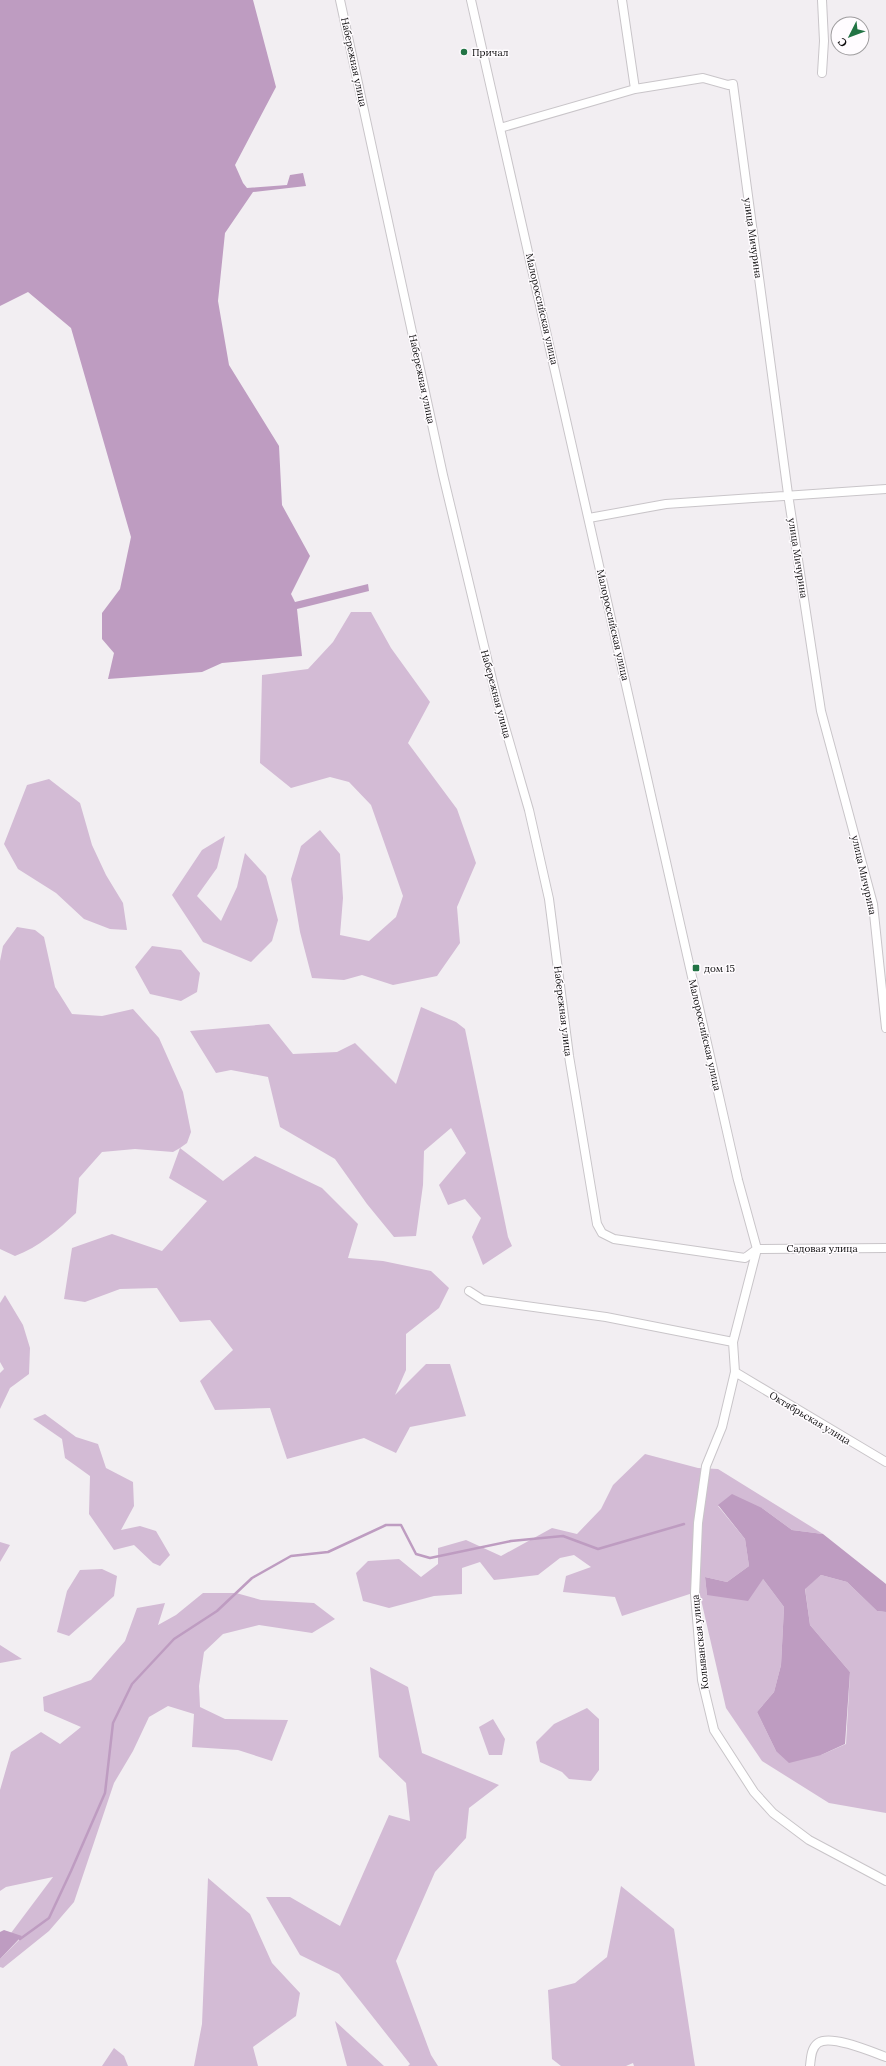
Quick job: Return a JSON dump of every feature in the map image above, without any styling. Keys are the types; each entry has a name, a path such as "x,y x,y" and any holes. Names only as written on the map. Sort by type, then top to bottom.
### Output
{"street":[{"name":"Набережная улица","path":"340,0 442,475 496,696 529,810 549,899 569,1056 598,1224 602,1233 614,1239 703,1253 745,1258 757,1249"},
{"name":"Малороссийская улица","path":"471,0 738,1180 757,1249"},
{"path":"500,128 634,89 622,0"},
{"path":"822,0 824,41 822,73"},
{"name":"улица Мичурина","path":"634,89 703,78 728,85 733,84 788,494 821,711 873,904 886,1028"},
{"path":"589,518 666,504 886,488"},
{"name":"Садовая улица","path":"757,1249 886,1248"},
{"name":"Колыванская улица","path":"757,1249 733,1342 735,1372 722,1427 706,1466 698,1523 695,1594 702,1680 714,1730 754,1792 773,1813 808,1840 886,1881"},
{"path":"469,1291 483,1300 606,1317 733,1342"},
{"name":"Октябрьская улица","path":"735,1372 886,1462"},
{"path":"810,2066 812,2051 818,2043 824,2041 836,2041 886,2057"}],"shaded area":[{"path":"0,0 253,0 276,87 235,165 243,183 247,188 287,185 290,175 303,173 306,186 253,192 225,233 218,301 229,365 279,446 282,505 310,556 291,594 295,602 368,584 369,591 297,609 302,656 222,663 202,672 108,679 114,653 102,639 102,613 120,589 131,537 71,328 28,292 0,306"},
{"path":"351,612 371,612 391,648 430,702 408,743 457,809 476,863 457,907 460,943 437,976 393,985 362,975 344,980 312,978 300,932 291,879 301,846 320,830 340,854 343,898 340,935 369,941 396,917 403,896 371,805 349,782 330,777 291,788 260,763 262,675 308,669 333,642"},
{"path":"49,779 80,803 92,845 106,875 123,903 127,930 110,929 84,919 56,893 18,869 4,844 27,785"},
{"path":"225,836 217,868 197,896 221,921 237,887 245,853 266,876 278,920 272,941 251,962 203,942 172,895 202,850"},
{"path":"17,927 35,930 44,937 55,987 72,1014 102,1016 133,1009 159,1038 183,1092 191,1132 187,1143 173,1152 135,1149 102,1152 79,1178 76,1213 40,1243 15,1256 0,1249 0,961 3,946"},
{"path":"152,946 181,950 200,973 197,992 181,1001 150,994 135,967"},
{"path":"421,1007 456,1022 465,1029 508,1237 512,1246 483,1265 472,1237 481,1218 465,1199 448,1205 439,1185 466,1153 451,1128 424,1151 423,1185 416,1236 394,1237 367,1204 335,1159 280,1127 268,1077 231,1070 216,1073 190,1031 269,1024 293,1054 337,1052 355,1043 396,1084"},
{"path":"180,1148 223,1181 255,1156 322,1188 358,1224 348,1258 383,1261 431,1271 449,1288 439,1308 406,1334 406,1370 395,1395 426,1364 450,1364 466,1416 410,1427 396,1453 364,1438 287,1459 270,1408 215,1410 200,1381 233,1350 210,1320 180,1322 157,1288 120,1289 85,1302 64,1299 72,1248 112,1234 162,1251 207,1201 169,1178"},
{"path":"5,1295 23,1325 30,1348 29,1374 10,1388 0,1409 0,1373 4,1369 0,1362 0,1303"},
{"path":"45,1414 76,1437 98,1444 106,1468 133,1482 134,1506 121,1530 140,1526 156,1531 170,1555 160,1566 153,1563 134,1545 114,1550 89,1514 90,1476 65,1458 62,1439 33,1419"},
{"path":"645,1454 698,1468 718,1469 823,1534 792,1530 762,1508 718,1506 745,1539 749,1566 727,1582 705,1577 707,1595 763,1579 784,1607 781,1665 774,1692 757,1712 776,1751 821,1755 846,1744 850,1672 810,1625 805,1588 821,1575 847,1582 877,1611 886,1612 886,1813 829,1803 762,1761 726,1708 699,1591 622,1616 615,1597 563,1592 566,1576 591,1567 574,1555 560,1558 538,1575 494,1580 480,1562 462,1568 462,1594 434,1596 389,1608 363,1601 356,1573 368,1561 399,1559 421,1577 438,1564 438,1548 466,1540 501,1556 552,1528 577,1534 601,1509 613,1485"},
{"path":"732,1494 762,1508 792,1530 823,1534 886,1584 886,1612 877,1611 847,1582 821,1575 805,1589 810,1625 850,1672 845,1744 821,1755 789,1763 776,1751 757,1712 774,1692 781,1665 784,1607 763,1579 748,1601 707,1595 705,1577 727,1582 749,1566 745,1539 718,1505"},
{"path":"0,1542 10,1545 0,1562"},
{"path":"102,1569 117,1576 114,1596 69,1636 57,1632 67,1591 80,1570"},
{"path":"203,1593 236,1593 261,1600 314,1603 335,1619 312,1633 259,1625 223,1634 204,1652 199,1686 200,1707 225,1719 288,1720 272,1761 238,1750 192,1747 194,1714 168,1706 149,1717 133,1751 114,1783 74,1902 49,1931 3,1968 0,1967 0,1959 20,1939 11,1933 53,1877 6,1887 0,1891 0,1790 11,1752 41,1732 60,1744 81,1727 44,1711 43,1697 91,1680 125,1641 137,1608 165,1603 158,1625 176,1615"},
{"path":"0,1645 22,1659 0,1663"},
{"path":"370,1667 408,1687 422,1753 499,1785 469,1808 466,1838 435,1872 396,1961 431,2055 438,2066 408,2066 410,2064 339,1974 300,1955 266,1897 290,1897 340,1926 389,1815 410,1821 406,1783 379,1757"},
{"path":"587,1708 599,1719 599,1770 591,1781 569,1779 562,1772 540,1762 536,1742 554,1724"},
{"path":"493,1719 505,1739 502,1755 489,1755 479,1727"},
{"path":"208,1878 250,1914 272,1963 300,1993 296,2016 253,2047 258,2066 194,2066 202,2024"},
{"path":"621,1886 674,1929 695,2066 634,2066 633,2063 626,2066 561,2066 552,2059 548,1990 575,1983 607,1957"},
{"path":"4,1930 22,1936 0,1959 0,1932"},
{"path":"335,2021 384,2066 347,2066"},
{"path":"114,2048 124,2056 128,2066 102,2066"}],"waterway":[{"path":"20,1939 49,1918 71,1871 105,1793 113,1723 132,1684 174,1639 217,1611 252,1578 291,1556 328,1552 386,1525 401,1525 416,1554 430,1558 511,1541 563,1536 598,1549 684,1524"}],"place":[{"name":"Причал","path":"464,52"},
{"name":"дом 15","path":"696,968"}]}
